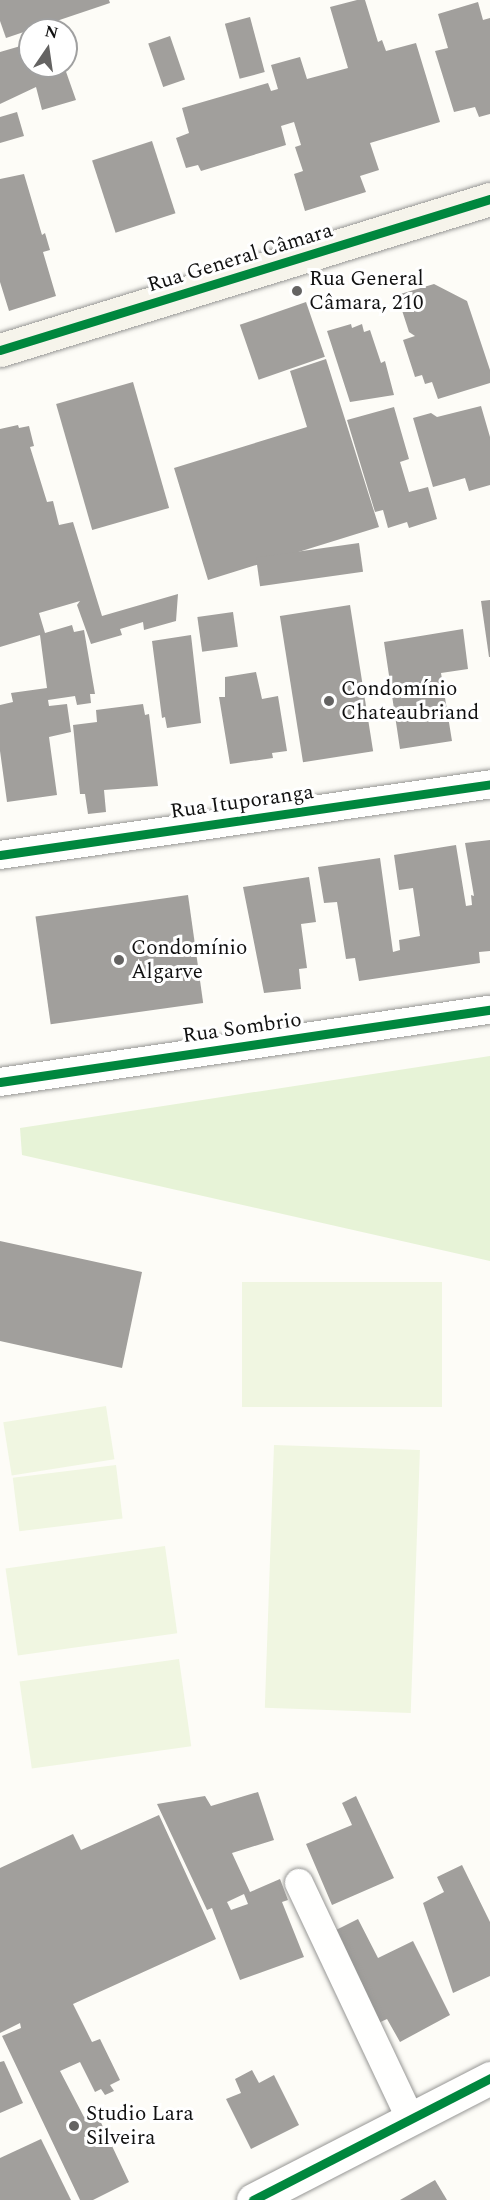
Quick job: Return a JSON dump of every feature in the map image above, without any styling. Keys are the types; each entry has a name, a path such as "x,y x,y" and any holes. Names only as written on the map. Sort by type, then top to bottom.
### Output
{"main road":[{"name":"Rua General Câmara","path":"0,350 490,199"}],"street":[{"name":"Rua Ituporanga","path":"0,855 490,784"},
{"name":"Rua Sombrio","path":"0,1082 490,1010"},
{"path":"299,1883 411,2120"},
{"path":"253,2200 490,2078"}],"green space":[{"path":"490,1056 490,1261 22,1155 20,1128"},
{"path":"242,1282 442,1282 442,1407 242,1407"},
{"path":"106,1406 114,1459 12,1476 3,1422"},
{"path":"274,1445 420,1450 411,1713 265,1708"},
{"path":"116,1465 123,1519 19,1531 13,1478"},
{"path":"165,1546 177,1633 18,1656 6,1568"},
{"path":"179,1659 191,1746 32,1769 20,1681"}],"building":[{"path":"0,0 109,0 110,3 65,18 18,18 18,34 6,38 0,21"},
{"path":"365,0 378,42 382,40 386,51 416,43 440,122 370,143 379,170 360,176 366,192 305,211 294,174 303,171 295,147 301,145 294,122 281,126 286,145 201,171 198,165 186,168 176,138 189,133 182,108 268,83 271,91 278,89 271,65 300,57 307,79 348,68 330,7"},
{"path":"478,2 483,20 490,18 490,114 479,117 475,107 454,112 435,51 448,48 438,14"},
{"path":"250,17 265,72 240,79 225,24"},
{"path":"170,36 185,79 163,87 148,43"},
{"path":"18,47 18,78 68,78 76,100 42,110 36,87 0,104 0,52"},
{"path":"17,112 24,136 0,143 0,117"},
{"path":"152,141 175,213 116,233 92,160"},
{"path":"24,174 42,235 45,233 50,250 43,252 56,296 9,311 0,282 0,179"},
{"path":"434,284 467,301 490,370 490,383 438,399 432,382 425,384 422,375 415,377 403,340 415,336 409,332 397,295"},
{"path":"306,302 325,357 259,380 240,325"},
{"path":"351,324 352,328 362,324 364,332 370,330 381,363 385,361 394,395 350,402 327,331"},
{"path":"326,359 379,527 208,580 174,468 307,427 290,371"},
{"path":"133,382 169,508 92,530 56,404"},
{"path":"481,406 490,437 490,485 469,491 465,478 433,487 413,418 431,413 437,417"},
{"path":"394,407 409,459 400,462 409,492 428,487 437,519 409,528 407,522 388,528 383,510 375,512 347,420"},
{"path":"18,425 19,428 29,426 34,446 30,447 47,502 53,501 59,525 73,522 102,616 178,594 176,621 144,630 143,622 120,629 122,635 91,644 77,605 80,601 39,613 45,633 72,625 74,632 84,630 95,694 90,694 91,703 77,705 75,696 48,700 49,706 67,704 71,732 49,737 57,795 7,802 0,751 0,705 13,702 11,693 47,688 40,635 0,647 0,429"},
{"path":"359,543 363,572 260,586 256,557"},
{"path":"490,600 490,657 489,657 481,601"},
{"name":"Condomínio Chateaubriand","path":"350,605 373,751 303,762 280,616"},
{"path":"233,612 238,647 202,652 197,617"},
{"path":"463,629 468,669 441,673 452,741 400,749 384,642"},
{"path":"191,635 201,723 167,728 165,717 162,718 152,641"},
{"path":"256,672 262,699 278,696 287,751 272,753 273,758 230,764 219,697 225,697 225,677"},
{"path":"143,704 145,715 149,714 158,786 104,790 106,812 88,814 85,794 80,794 73,725 97,722 96,710"},
{"path":"490,840 490,951 479,952 480,963 359,981 355,958 346,959 337,902 324,903 318,867 380,858 393,952 400,950 399,940 420,936 413,888 399,890 394,855 456,845 466,906 472,905 471,895 474,896 465,843"},
{"path":"309,877 316,922 301,924 307,968 299,969 301,989 264,993 243,887"},
{"name":"Condomínio Algarve","path":"188,895 203,1003 51,1024 35,916"},
{"path":"0,1241 142,1272 122,1368 0,1341"},
{"path":"258,1792 274,1840 232,1853 250,1892 280,1879 288,1900 282,1902 304,1957 240,1980 212,1908 207,1910 157,1804 205,1796 211,1806","holes":["244,1894 248,1904 231,1910 227,1902"]},
{"path":"356,1796 394,1878 332,1905 306,1844 352,1825 342,1803"},
{"path":"159,1815 216,1939 73,2004 92,2042 100,2039 120,2080 110,2085 114,2091 105,2095 101,2089 95,2092 80,2062 60,2071 84,2117 96,2112 129,2182 93,2200 80,2200 2,2036 21,2028 20,2023 0,2033 0,1868 73,1834 81,1850"},
{"path":"462,1865 490,1922 490,1976 453,1993 423,1903 444,1892 437,1877"},
{"path":"358,1919 378,1958 413,1941 450,2015 400,2042 387,2019 374,2025 330,1933"},
{"path":"4,2061 23,2103 0,2113 0,2062"},
{"path":"252,2070 259,2083 274,2075 299,2125 251,2149 226,2099 241,2093 235,2079"},
{"path":"41,2139 71,2200 0,2200 0,2158"},
{"path":"435,2180 447,2200 400,2200"}],"cycle path":[{"path":"0,350 490,199"},
{"path":"0,855 490,784"},
{"path":"0,1082 490,1010"},
{"path":"253,2200 490,2078"}],"place":[{"name":"Rua General Câmara, 210","path":"297,291"},
{"name":"Condomínio Chateaubriand","path":"329,701"},
{"name":"Condomínio Algarve","path":"119,960"},
{"name":"Studio Lara Silveira","path":"74,2126"}]}
